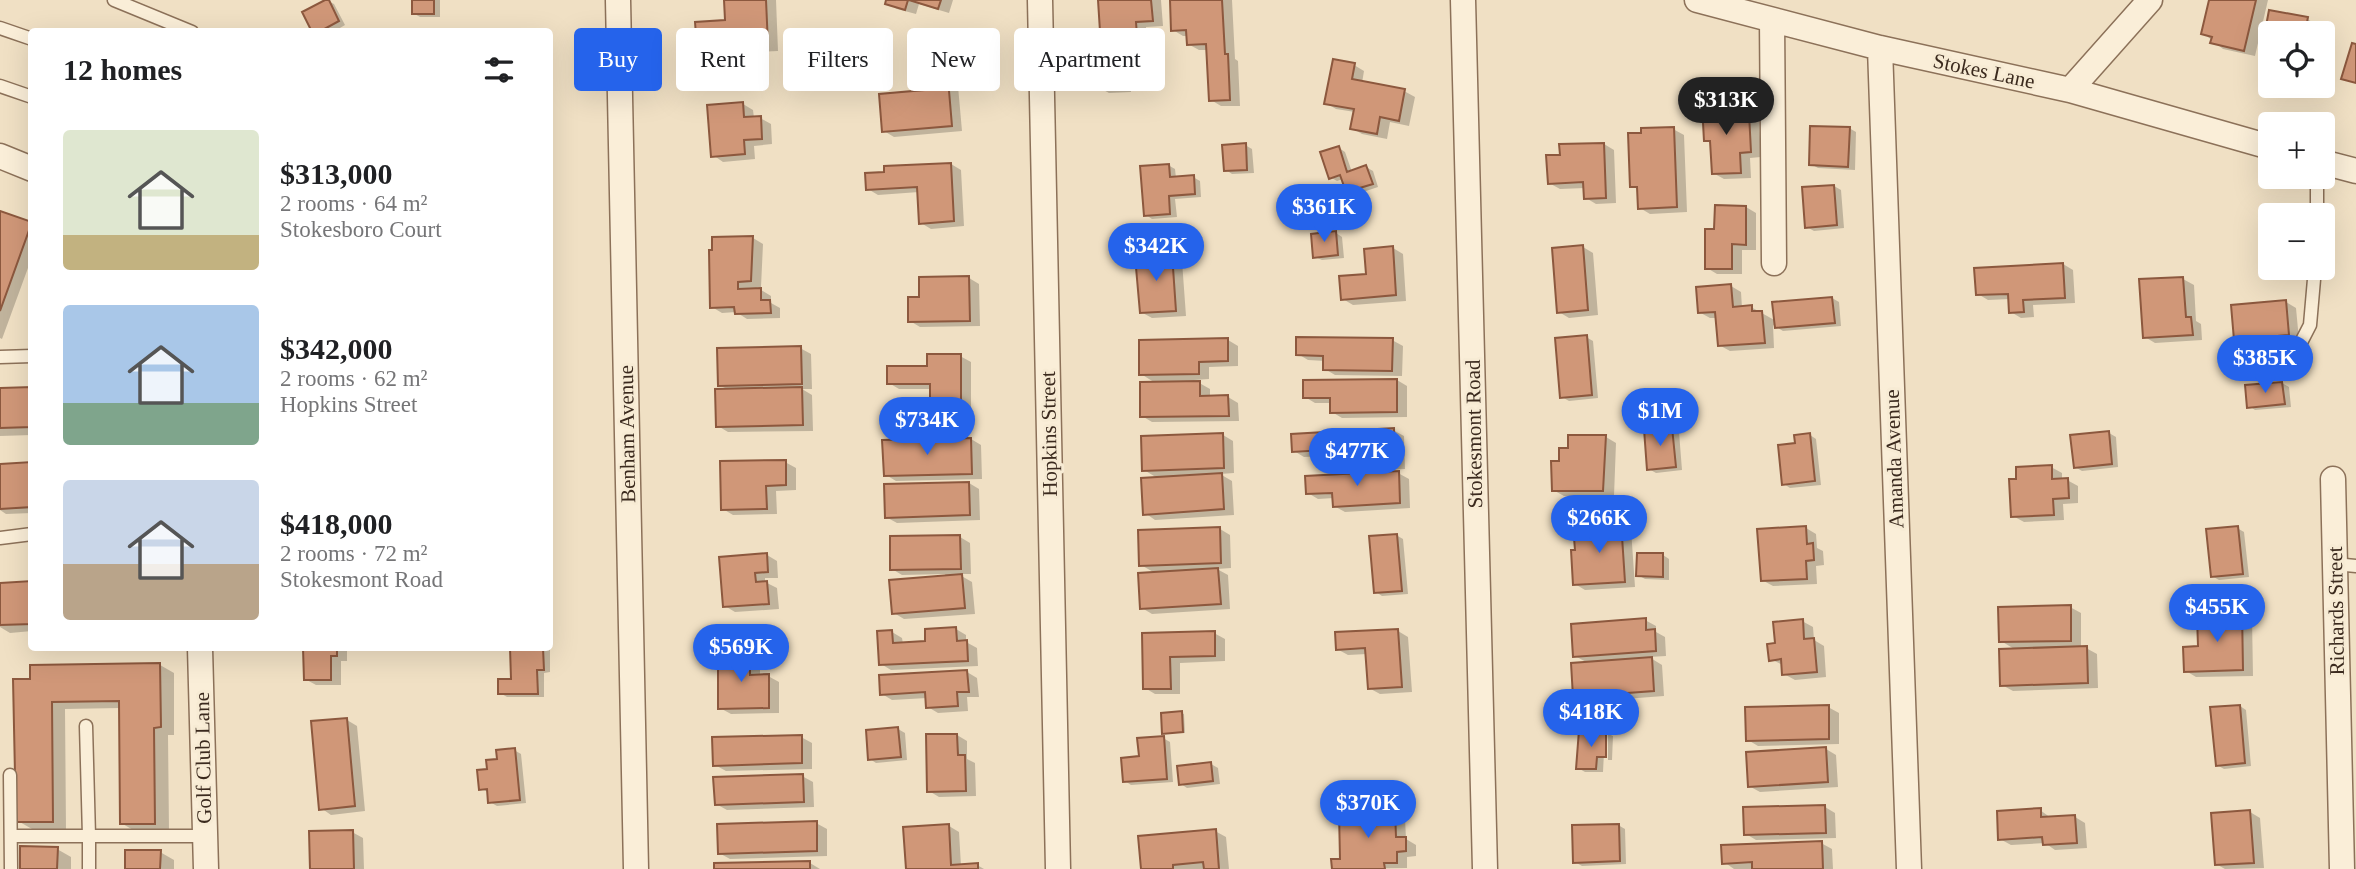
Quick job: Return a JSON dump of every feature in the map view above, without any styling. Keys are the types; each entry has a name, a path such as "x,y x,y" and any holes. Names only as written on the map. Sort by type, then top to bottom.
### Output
{"street":[{"name":"Benham Avenue","path":"618,0 636,869"},
{"name":"Hopkins Street","path":"1040,0 1058,869"},
{"name":"Stokesmont Road","path":"1463,0 1485,869"},
{"name":"Stokes Lane","path":"1697,0 1880,48 2070,90 2258,144"},
{"path":"2070,90 2150,0"},
{"path":"1772,20 1774,263"},
{"name":"Amanda Avenue","path":"1880,48 1909,869"},
{"path":"0,156 28,167"},
{"path":"2335,165 2356,171"},
{"name":"Richards Street","path":"2333,479 2346,565 2342,869"},
{"name":"Golf Club Lane","path":"200,651 206,869"}],"lane":[{"path":"114,0 182,28"},
{"path":"0,28 28,38"},
{"path":"0,86 28,96"},
{"path":"2294,356 2310,325 2314,280"},
{"path":"0,357 28,356"},
{"path":"0,538 28,534"},
{"path":"86,726 89,869"},
{"path":"10,775 11,869"},
{"path":"11,836 205,836"}],"building":[{"path":"329,0 339,21 326,28 310,28 302,12"},
{"path":"412,0 434,0 434,14 412,14"},
{"path":"724,0 766,0 767,28 695,28 695,22 725,20"},
{"path":"886,0 908,0 905,10 885,4"},
{"path":"909,0 941,0 938,9"},
{"path":"1098,0 1151,0 1153,21 1136,22 1136,28 1100,28"},
{"path":"1170,0 1222,0 1230,100 1209,101 1206,44 1187,45 1186,30 1171,31"},
{"path":"2209,0 2256,0 2244,51 2210,43 2212,37 2201,34"},
{"path":"2269,10 2308,17 2307,21 2267,21"},
{"path":"2352,43 2356,44 2356,83 2341,79"},
{"path":"1333,59 1355,63 1352,79 1405,89 1399,121 1380,117 1377,134 1350,129 1354,109 1324,104"},
{"path":"949,91 952,126 882,132 879,94"},
{"path":"743,102 744,117 761,116 762,139 744,140 745,154 711,157 707,105"},
{"path":"1728,103 1728,114 1749,113 1751,152 1740,153 1741,173 1712,174 1710,141 1704,141 1702,104"},
{"path":"1810,126 1850,127 1848,167 1809,165"},
{"path":"1674,127 1677,207 1638,209 1637,187 1630,187 1628,133 1641,133 1641,128"},
{"path":"1246,143 1247,170 1224,171 1222,145"},
{"path":"1604,143 1606,198 1584,199 1583,182 1548,184 1546,155 1560,155 1559,144"},
{"path":"1339,146 1347,172 1366,165 1373,184 1346,192 1340,175 1329,179 1320,152"},
{"path":"951,163 954,221 919,224 917,187 866,190 865,173 884,172 884,166"},
{"path":"1169,164 1170,177 1194,175 1195,194 1169,196 1170,214 1144,216 1140,166"},
{"path":"1834,185 1837,225 1805,228 1802,187"},
{"path":"1715,205 1746,206 1746,245 1732,244 1732,269 1705,269 1705,229 1714,229"},
{"path":"0,211 28,221 28,233 0,311"},
{"path":"1336,231 1338,255 1313,258 1311,234"},
{"path":"753,236 751,281 738,282 738,289 761,288 761,300 770,300 771,313 735,314 734,307 710,308 709,250 712,250 712,237"},
{"path":"1583,245 1588,310 1557,313 1552,248"},
{"path":"1393,246 1396,295 1341,300 1339,276 1366,274 1364,249"},
{"path":"1172,253 1176,311 1140,313 1135,256"},
{"path":"2063,263 2065,298 2023,300 2024,312 2009,313 2008,294 1976,295 1974,268"},
{"path":"969,276 970,321 908,322 908,297 919,297 919,277"},
{"path":"2183,277 2186,317 2191,317 2193,335 2143,338 2139,279"},
{"path":"1731,284 1733,307 1752,305 1752,311 1762,311 1765,343 1718,346 1715,312 1698,313 1696,287"},
{"path":"1832,297 1835,323 1775,328 1772,302"},
{"path":"2286,300 2289,335 2234,340 2231,305"},
{"path":"1587,335 1592,395 1560,398 1555,338"},
{"path":"1296,337 1393,338 1392,371 1323,370 1323,356 1296,355"},
{"path":"1228,338 1228,361 1199,362 1199,374 1139,375 1139,340"},
{"path":"801,346 802,384 718,386 717,348"},
{"path":"927,354 961,354 961,411 920,411 919,398 930,398 930,384 887,384 887,366 927,366"},
{"path":"1397,379 1397,412 1330,413 1330,398 1303,398 1303,380"},
{"path":"1200,381 1200,396 1228,395 1229,416 1140,417 1140,382"},
{"path":"2282,382 2285,404 2247,408 2245,385"},
{"path":"28,387 28,427 0,428 0,388"},
{"path":"802,387 803,425 716,427 715,389"},
{"path":"1672,427 1676,467 1647,470 1644,429"},
{"path":"1394,428 1395,463 1325,468 1324,450 1292,452 1291,434"},
{"path":"2109,431 2112,464 2074,468 2070,435"},
{"path":"1223,433 1224,468 1142,471 1141,436"},
{"path":"1810,433 1815,481 1782,485 1778,445 1795,443 1794,435"},
{"path":"1568,435 1606,435 1603,491 1552,491 1551,461 1559,461 1559,448 1568,448"},
{"path":"971,438 972,474 884,476 882,440"},
{"path":"786,460 786,485 766,486 767,509 721,510 720,461"},
{"path":"28,462 28,507 0,509 0,464"},
{"path":"2052,465 2052,479 2068,478 2069,498 2053,499 2054,515 2011,517 2009,479 2016,479 2016,467"},
{"path":"1399,471 1400,503 1333,507 1332,493 1306,494 1305,476"},
{"path":"1222,473 1224,509 1143,515 1141,478"},
{"path":"969,482 970,515 885,518 884,484"},
{"path":"1621,521 1625,582 1573,585 1571,550 1575,550 1574,538 1587,537 1586,523"},
{"path":"1806,526 1807,544 1813,543 1814,560 1806,561 1807,579 1761,581 1757,529"},
{"path":"2238,526 2243,574 2211,577 2206,529"},
{"path":"1220,527 1221,563 1139,566 1138,530"},
{"path":"1397,534 1402,591 1374,593 1369,536"},
{"path":"960,535 961,569 890,570 890,536"},
{"path":"767,553 768,572 755,573 756,582 767,581 769,604 723,607 719,557"},
{"path":"1637,553 1663,553 1663,577 1636,576"},
{"path":"1218,568 1221,604 1140,609 1138,573"},
{"path":"962,574 965,608 892,614 889,580"},
{"path":"28,581 28,624 0,625 0,583"},
{"path":"2071,605 2071,641 1999,642 1998,607"},
{"path":"2242,610 2243,670 2184,672 2183,647 2198,646 2197,617 2211,616 2211,611"},
{"path":"1646,618 1646,630 1655,629 1656,651 1573,657 1571,624"},
{"path":"1803,619 1804,639 1814,638 1817,672 1782,675 1781,659 1769,661 1767,644 1775,643 1773,622"},
{"path":"956,627 957,641 967,640 968,661 879,665 877,631 892,630 893,643 925,641 925,629"},
{"path":"1398,629 1402,687 1368,689 1365,648 1336,650 1335,632"},
{"path":"1215,631 1215,656 1170,657 1171,689 1143,689 1142,633"},
{"path":"2087,646 2088,683 2000,686 1999,649"},
{"path":"303,651 337,651 337,656 331,656 331,680 304,680"},
{"path":"510,651 543,651 544,670 537,670 538,694 498,694 498,679 511,679"},
{"path":"750,654 750,675 769,674 769,708 718,709 718,655"},
{"path":"1652,657 1654,691 1573,697 1571,663"},
{"path":"160,663 161,727 154,728 155,824 120,824 119,701 52,702 53,822 16,822 13,679 30,679 30,665"},
{"path":"967,670 969,692 957,692 958,706 926,708 925,692 880,695 879,675"},
{"path":"1829,705 1829,739 1746,741 1745,707"},
{"path":"2240,705 2245,763 2216,766 2210,707"},
{"path":"1182,711 1183,732 1162,734 1161,713"},
{"path":"347,718 355,806 319,810 311,721"},
{"path":"898,727 901,757 868,760 866,730"},
{"path":"1579,730 1606,731 1606,757 1597,757 1596,769 1576,769"},
{"path":"926,734 957,734 958,755 965,755 966,791 927,792"},
{"path":"802,735 802,763 713,766 712,737"},
{"path":"1164,736 1167,779 1123,782 1121,758 1139,756 1137,738"},
{"path":"1826,747 1828,782 1748,787 1746,752"},
{"path":"515,748 520,800 488,803 487,789 479,790 477,770 487,769 486,760 497,759 496,750"},
{"path":"1211,762 1213,781 1179,785 1177,766"},
{"path":"803,774 804,802 715,805 713,777"},
{"path":"1825,805 1826,833 1744,835 1743,807"},
{"path":"2041,808 2041,817 2075,815 2077,843 2043,845 2042,837 1998,840 1997,811"},
{"path":"1395,810 1396,837 1406,837 1406,851 1397,852 1397,863 1384,863 1385,869 1332,869 1331,859 1340,859 1339,812"},
{"path":"2250,810 2254,863 2215,865 2211,813"},
{"path":"817,821 817,851 718,854 717,824"},
{"path":"949,824 951,865 978,863 978,869 906,869 903,827"},
{"path":"1619,824 1620,861 1573,863 1572,825"},
{"path":"1216,829 1219,869 1204,869 1203,862 1173,865 1173,869 1141,869 1138,836"},
{"path":"353,830 354,869 310,869 309,831"},
{"path":"1822,841 1823,869 1752,869 1752,862 1722,864 1721,845"},
{"path":"20,846 58,847 57,869 20,869"},
{"path":"125,850 161,850 160,869 125,869"},
{"path":"810,861 810,869 714,869 714,863"}]}
